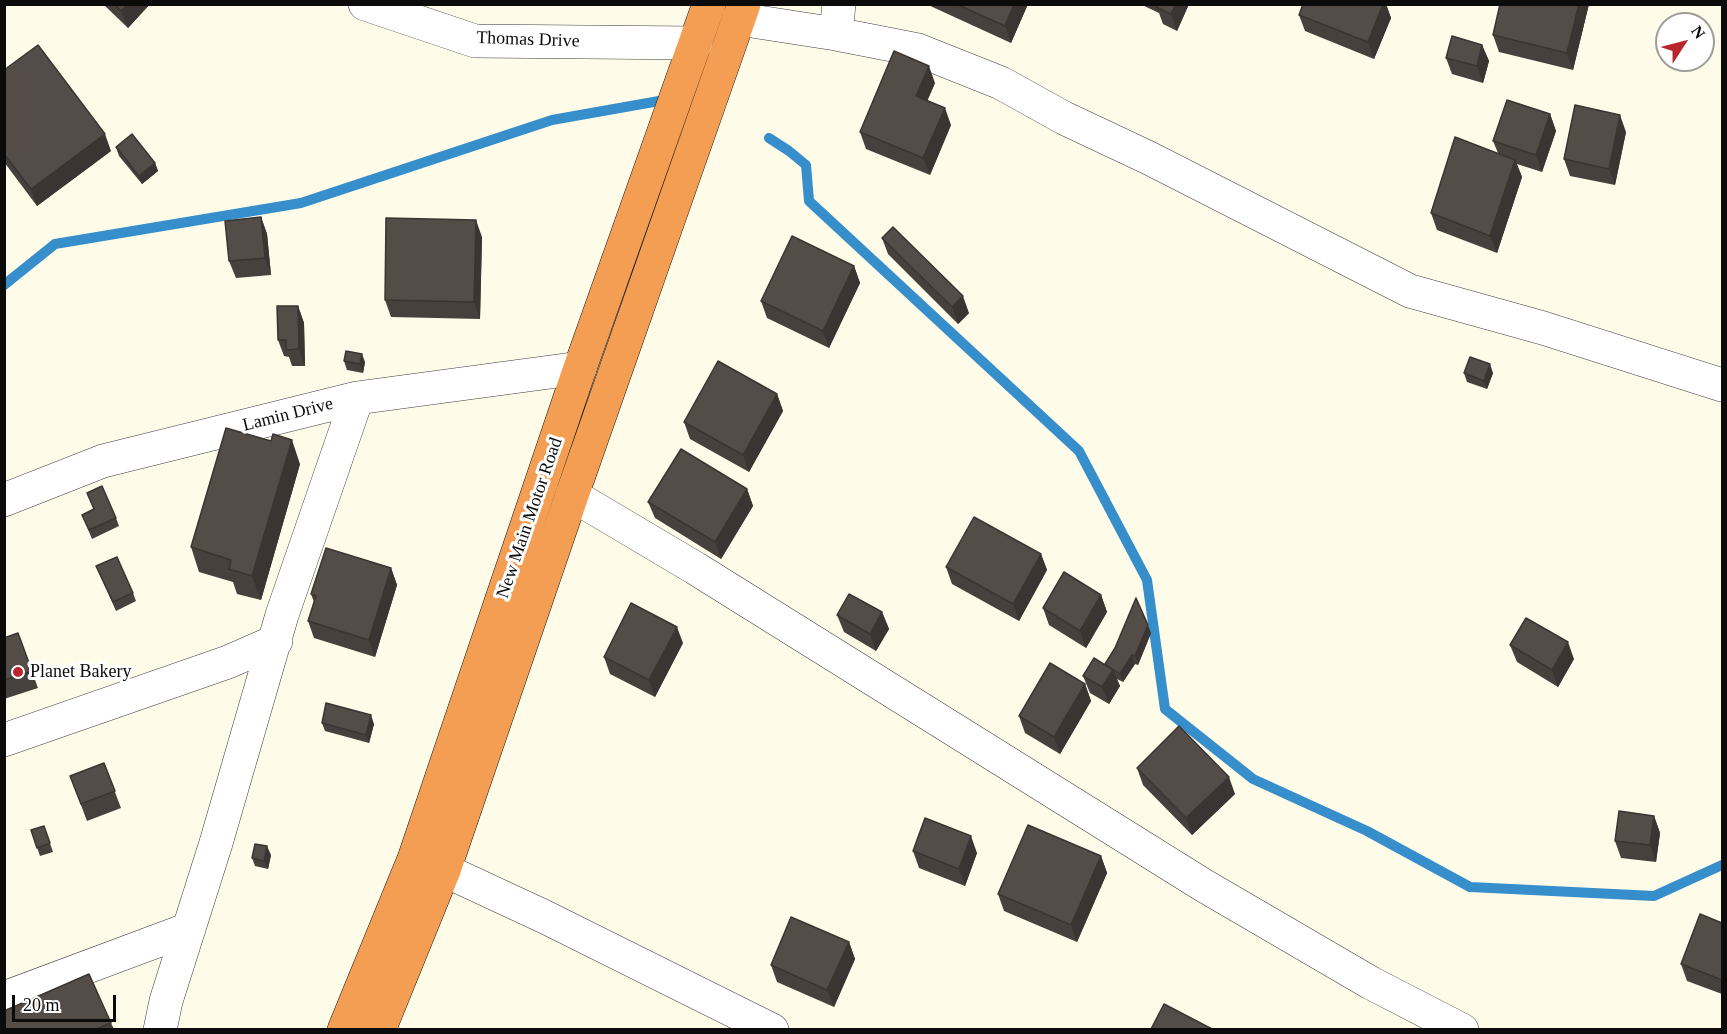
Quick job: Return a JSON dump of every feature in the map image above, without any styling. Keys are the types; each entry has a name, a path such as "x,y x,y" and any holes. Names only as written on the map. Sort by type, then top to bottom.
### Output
{"highway":[{"name":"New Main Motor Road","path":"344,1029 414,860 580,368 710,4"},
{"name":"New Main Motor Road","path":"380,1029 444,870 572,495 742,12"}],"street":[{"name":"Thomas Drive","path":"365,4 475,41 696,43"},
{"path":"742,12 838,19 1001,83 1064,118 1160,163 1410,291 1543,328 1722,385"},
{"name":"Lamin Drive","path":"4,500 103,461 357,398 580,368"},
{"path":"160,1029 282,615 357,398"},
{"path":"572,495 716,581 1203,885 1371,983 1462,1029"},
{"path":"4,740 228,662 276,641"},
{"path":"444,870 772,1029"},
{"path":"4,998 189,929"}],"building":[{"path":"115,4 128,4 121,11"},
{"path":"956,4 1014,4 1005,26"},
{"path":"1158,4 1176,4 1171,14 1156,7"},
{"path":"1303,4 1383,4 1368,42 1299,15"},
{"path":"1500,4 1579,4 1567,53 1493,35"},
{"path":"1452,36 1482,45 1477,66 1446,58"},
{"path":"38,45 105,134 31,189 4,154 4,70"},
{"path":"894,51 929,66 916,96 945,108 923,158 860,132"},
{"path":"1507,100 1550,114 1536,155 1493,141"},
{"path":"1575,105 1620,115 1609,169 1564,159"},
{"path":"132,134 155,163 139,176 116,147"},
{"path":"1455,137 1515,160 1490,236 1431,213"},
{"path":"261,217 265,258 229,261 225,221"},
{"path":"386,218 476,220 474,302 385,300"},
{"path":"893,227 963,296 952,307 882,238"},
{"path":"792,236 854,266 823,331 761,301"},
{"path":"277,306 298,306 299,349 286,350 286,340 278,340"},
{"path":"346,351 362,354 360,364 344,361"},
{"path":"1470,357 1490,364 1484,381 1464,373"},
{"path":"718,361 777,394 743,455 684,422"},
{"path":"226,428 271,441 273,434 292,440 252,576 229,569 231,560 191,547"},
{"path":"681,449 747,489 715,542 648,502"},
{"path":"102,486 116,518 89,530 82,515 94,509 87,493"},
{"path":"974,517 1041,554 1013,604 946,567"},
{"path":"326,548 391,568 369,640 308,621 316,596 311,594"},
{"path":"117,557 133,593 113,602 96,566"},
{"path":"1064,572 1101,595 1080,631 1043,608"},
{"path":"849,594 882,612 870,634 837,615"},
{"path":"1136,598 1148,625 1135,656 1132,655 1120,674 1105,664 1115,648"},
{"path":"631,603 677,627 649,680 604,657"},
{"path":"1526,618 1568,642 1552,670 1510,645"},
{"path":"18,633 32,671 4,680 4,638"},
{"path":"1094,658 1113,670 1102,687 1083,676"},
{"path":"1050,663 1085,684 1054,737 1019,716"},
{"path":"326,703 371,715 366,735 322,723"},
{"path":"1179,726 1229,777 1186,818 1137,768"},
{"path":"104,763 115,791 81,804 70,776"},
{"path":"1619,811 1654,816 1650,845 1615,841"},
{"path":"925,818 971,836 959,869 913,851"},
{"path":"1028,825 1101,856 1071,925 998,894"},
{"path":"44,826 50,843 37,848 31,830"},
{"path":"255,844 267,846 264,861 252,858"},
{"path":"1700,914 1722,923 1722,980 1681,964"},
{"path":"791,917 849,942 827,990 771,965"},
{"path":"89,974 111,1023 96,1029 4,1029 4,1011"},
{"path":"1164,1004 1212,1029 1151,1029"}],"waterway":[{"path":"4,285 55,244 301,203 552,120 659,101"},
{"path":"769,138 806,165 809,201 1079,451 1147,580 1165,709 1253,779 1367,831 1470,887 1654,896 1722,865"}],"place":[{"name":"Planet Bakery","path":"18,672"}]}
